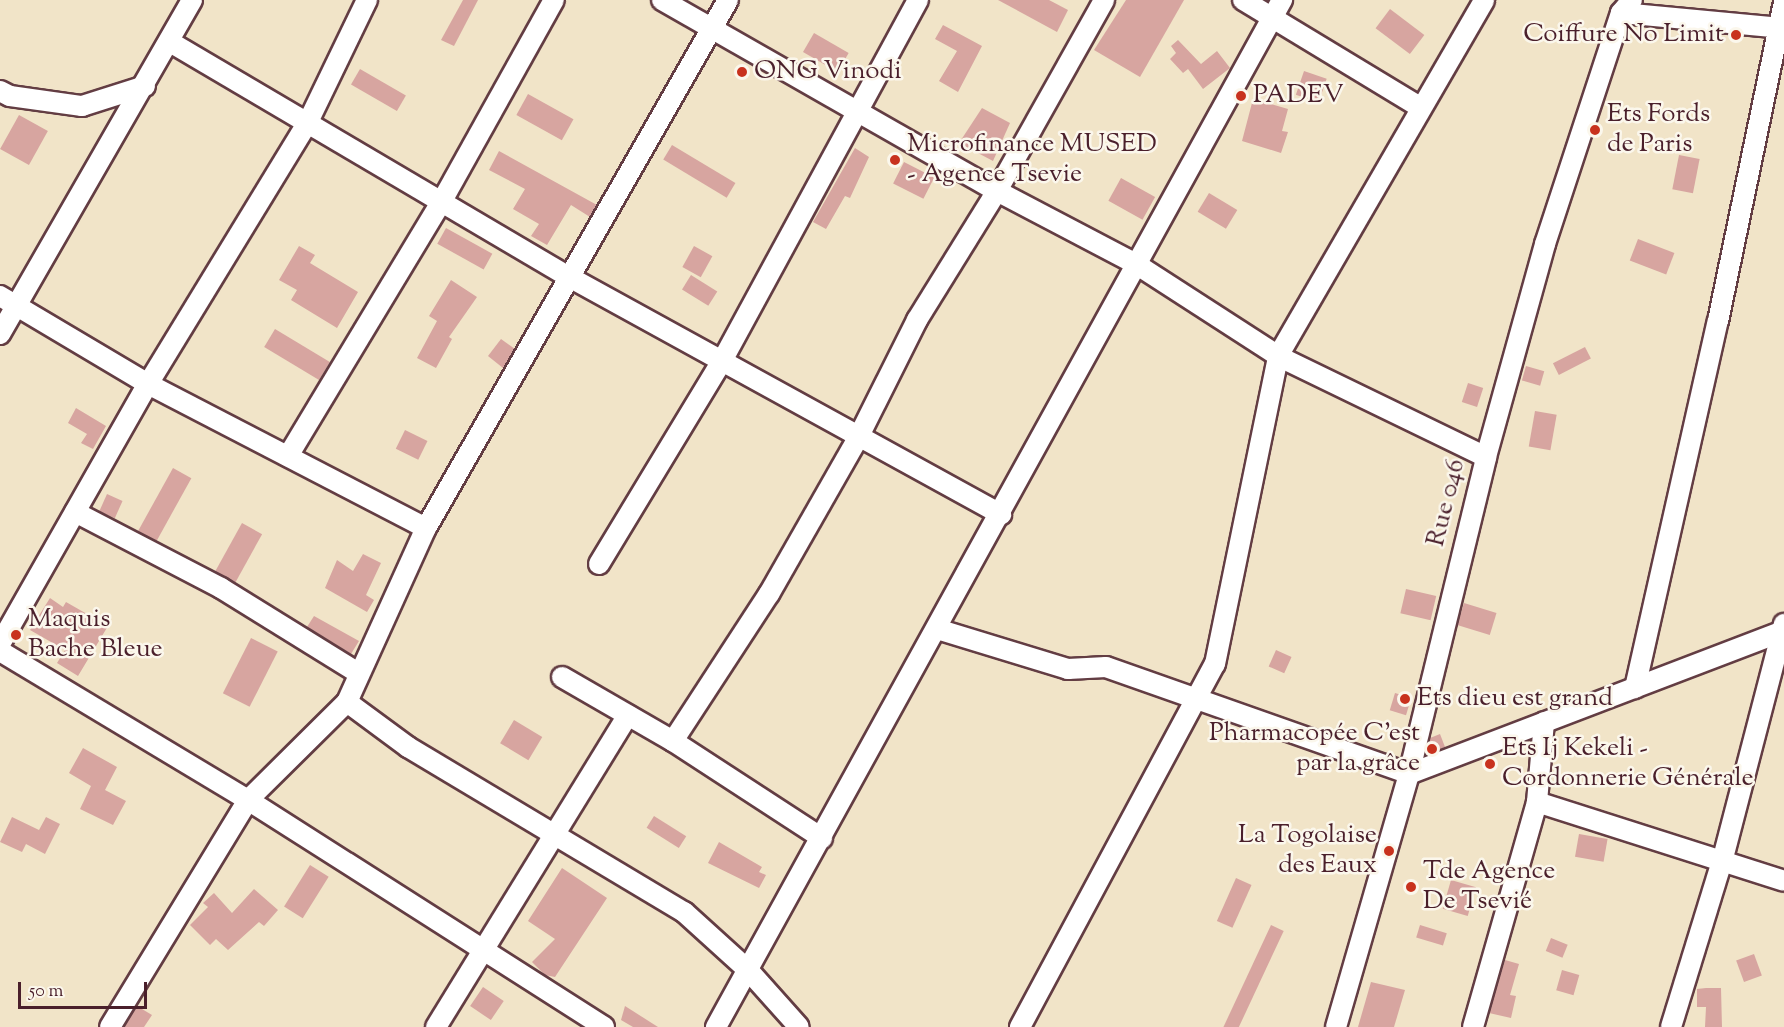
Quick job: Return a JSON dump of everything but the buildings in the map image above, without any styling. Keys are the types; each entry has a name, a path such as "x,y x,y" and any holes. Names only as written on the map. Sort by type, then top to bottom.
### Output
{"street":[{"path":"0,333 8,302 145,86 192,0"},
{"path":"0,644 148,384 308,122 367,0"},
{"path":"288,456 442,201 554,0"},
{"path":"662,0 997,191 1136,264 1278,356 1486,457"},
{"path":"111,1027 248,800 348,702 358,674 426,528 571,279 710,28 728,0"},
{"path":"599,564 722,361 918,0"},
{"path":"673,741 769,594 859,436 917,320 997,191 1104,0"},
{"path":"1243,0 1420,107"},
{"path":"716,1027 1001,514 1282,0"},
{"path":"1020,1027 1215,664 1278,356 1420,107 1484,0"},
{"path":"1635,688 1718,321 1781,28 1784,1"},
{"path":"1626,6 1781,28"},
{"name":"Rue 046","path":"1336,1027 1409,774 1486,457 1545,244 1626,6"},
{"path":"170,42 571,279 1001,514"},
{"path":"0,91 10,96 82,106 145,86"},
{"path":"8,302 148,384 426,528"},
{"path":"75,512 221,588 358,674"},
{"path":"937,629 1068,669 1106,667 1195,701 1409,774 1783,629"},
{"path":"1671,1027 1723,858 1783,629"},
{"path":"0,651 248,800 604,1027"},
{"path":"562,677 673,741 822,838"},
{"path":"348,702 408,747 556,833 607,869 684,912 748,970 799,1027"},
{"path":"436,1027 628,715"},
{"path":"1473,1027 1537,802 1544,722"},
{"path":"1537,802 1723,858 1784,881"}],"place":[{"name":"Coiffure No Limit","path":"1736,35"},
{"name":"ONG Vinodi","path":"742,72"},
{"name":"PADEV","path":"1241,96"},
{"name":"Ets Fords de Paris","path":"1595,130"},
{"name":"Microfinance MUSED - Agence Tsevie","path":"895,160"},
{"name":"Maquis Bache Bleue","path":"16,635"},
{"name":"Ets dieu est grand","path":"1405,699"},
{"name":"Pharmacopée C'est par la grâce","path":"1432,749"},
{"name":"Ets Ij Kekeli - Cordonnerie Générale","path":"1490,764"},
{"name":"La Togolaise des Eaux","path":"1389,851"},
{"name":"Tde Agence De Tsevié","path":"1411,887"}]}
